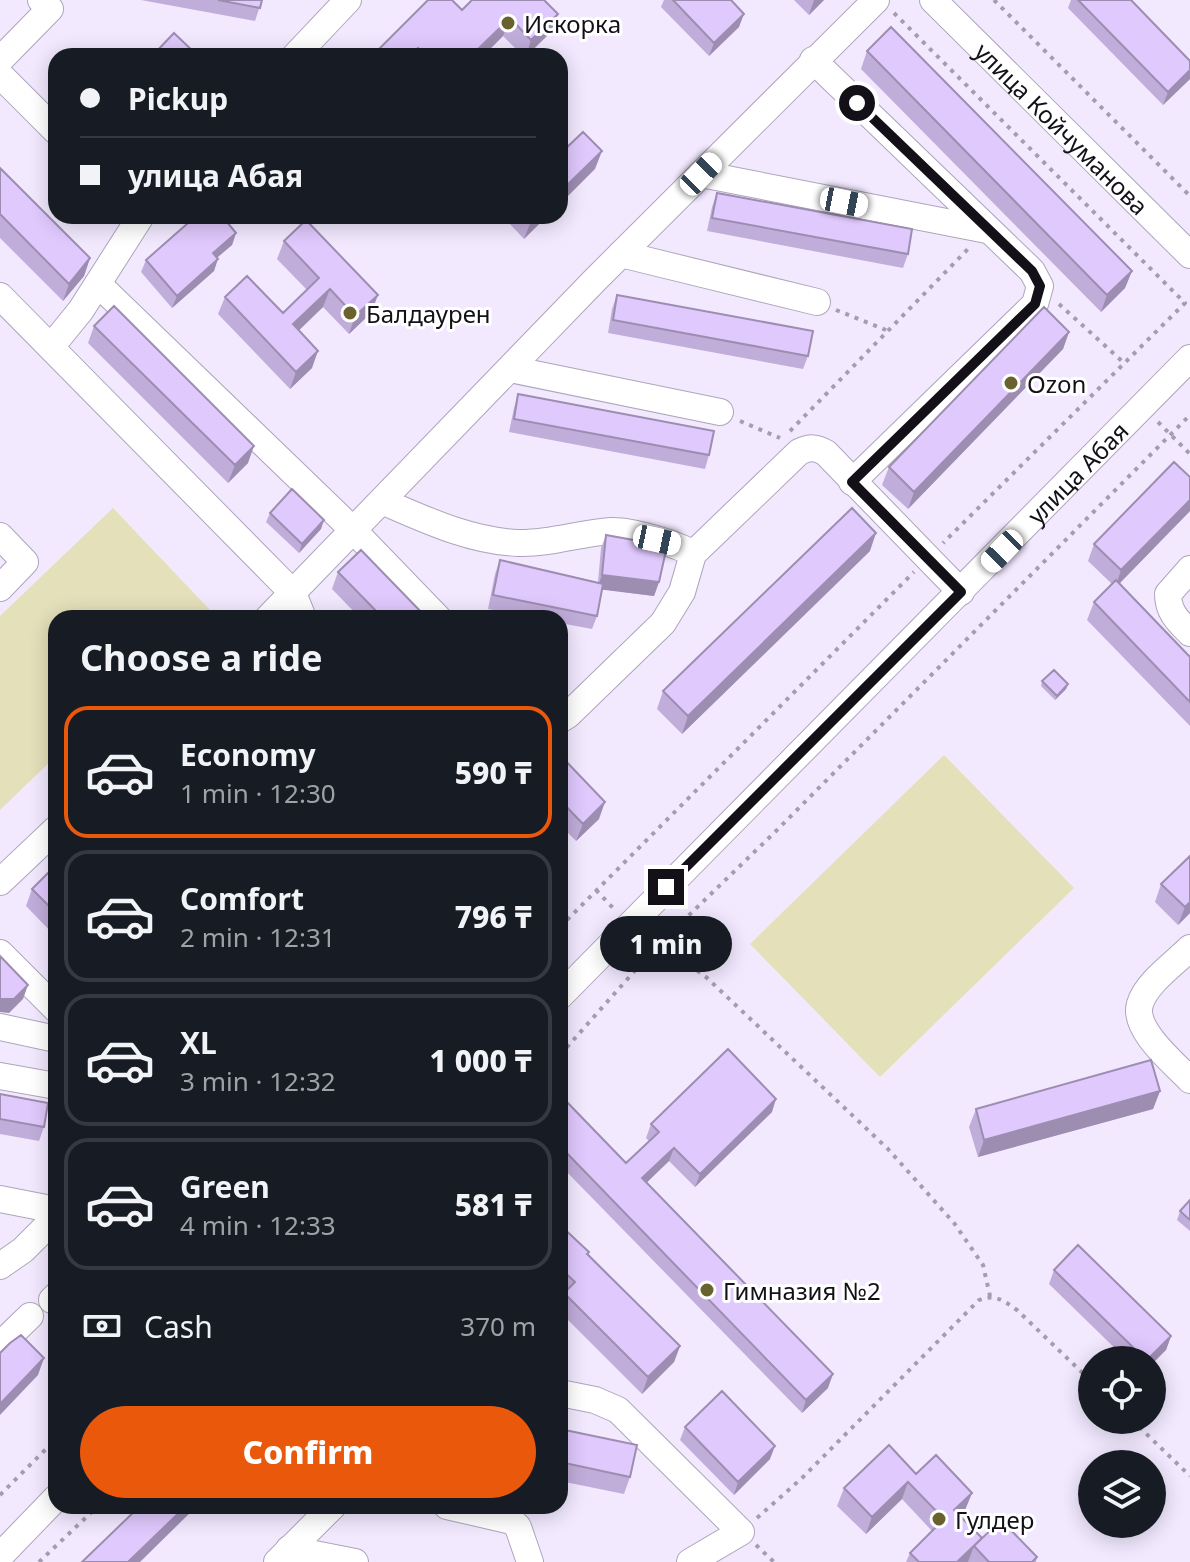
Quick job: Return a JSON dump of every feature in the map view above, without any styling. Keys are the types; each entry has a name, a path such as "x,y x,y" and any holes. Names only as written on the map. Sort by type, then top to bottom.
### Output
{"street":[{"path":"0,60 50,9 41,0"},
{"path":"303,48 348,0"},
{"name":"улица Койчуманова","path":"933,0 1190,255"},
{"path":"276,610 813,60 884,6"},
{"path":"813,60 1032,271 1040,286 1035,304 852,482"},
{"path":"0,75 48,123"},
{"path":"701,174 987,230"},
{"path":"51,347 98,284 136,224"},
{"path":"621,254 817,302"},
{"path":"98,284 354,531 430,610"},
{"path":"0,296 293,593 300,610"},
{"name":"улица Абая","path":"568,988 1190,358"},
{"path":"510,369 720,412"},
{"path":"568,712 663,623 682,592 693,554 799,452 817,448 826,453 961,592"},
{"path":"382,501 433,523 481,538 518,543 555,541 613,531 679,545 693,554"},
{"path":"0,536 25,562 0,588"},
{"path":"1190,569 1168,594 1168,606 1174,617 1190,633"},
{"path":"0,882 48,837"},
{"path":"1190,948 1151,986 1140,1004 1139,1020 1147,1034 1190,1080"},
{"path":"0,953 48,1001"},
{"path":"0,1027 48,1037"},
{"path":"0,1076 48,1085"},
{"path":"0,1199 48,1208"},
{"path":"0,1266 23,1250 48,1225"},
{"path":"0,1345 30,1316"},
{"path":"568,1395 595,1400 618,1410 741,1532 690,1562"},
{"path":"0,1556 48,1506"},
{"path":"283,1556 325,1514"},
{"path":"482,1514 512,1521 518,1527 530,1562"},
{"path":"283,1556 355,1562"}],"path":[{"path":"994,0 1190,196"},
{"path":"568,919 1185,303 884,6"},
{"path":"772,449 987,230"},
{"path":"1040,286 1123,362"},
{"path":"817,302 886,330"},
{"path":"1142,406 1190,454"},
{"path":"720,412 783,439"},
{"path":"568,1046 655,948 775,832 1190,415"},
{"path":"655,948 683,960 706,977 888,1149 954,1223 983,1265 990,1296"},
{"path":"741,1532 802,1478 979,1300 990,1296 1003,1300 1078,1369"},
{"path":"1146,1434 1190,1476"},
{"path":"0,1495 48,1447"},
{"path":"39,1562 90,1514"}],"shaded area":[{"path":"113,508 210,610 48,610 48,764 0,810 0,616"},
{"path":"944,755 1074,888 880,1077 750,944"}],"building":[{"path":"218,0 262,0 260,8"},
{"path":"428,0 452,0 462,10 472,0 544,0 558,14 531,40 510,18 479,48 380,48"},
{"path":"673,0 731,0 744,14 714,43"},
{"path":"1078,0 1131,0 1190,61 1190,70 1168,92"},
{"path":"891,27 1132,271 1107,295 867,51"},
{"path":"174,33 190,48 160,48"},
{"path":"583,132 602,151 568,184 568,146"},
{"path":"0,168 48,216 48,224 56,224 90,258 69,284 0,214"},
{"path":"717,193 912,229 908,254 712,218"},
{"path":"187,224 229,224 236,233 213,253 218,259 177,296 146,260"},
{"path":"302,224 310,224 378,295 355,316 330,289 293,324 318,351 296,372 225,297 247,276 283,313 319,278 284,241"},
{"path":"617,295 813,331 808,356 613,320"},
{"path":"114,306 254,446 235,465 94,326"},
{"path":"1044,307 1069,332 914,492 889,467"},
{"path":"518,394 714,431 709,455 514,419"},
{"path":"1174,462 1190,477 1190,500 1121,570 1094,544"},
{"path":"292,489 324,520 302,544 270,513"},
{"path":"852,508 876,533 688,716 663,691"},
{"path":"606,535 667,546 659,582 602,575"},
{"path":"361,550 419,610 375,610 338,572"},
{"path":"500,560 603,584 597,616 493,595"},
{"path":"1116,580 1190,657 1190,702 1094,602"},
{"path":"1054,670 1068,684 1057,696 1042,681"},
{"path":"568,763 605,802 583,824 568,808"},
{"path":"1190,856 1190,902 1185,907 1161,884"},
{"path":"48,873 48,905 32,889"},
{"path":"0,956 28,985 14,999 0,999"},
{"name":"Гимназия №2","path":"728,1049 776,1099 700,1174 674,1148 642,1178 833,1374 806,1400 568,1154 568,1103 626,1163 659,1132 651,1124"},
{"path":"1151,1060 1160,1091 984,1140 976,1109"},
{"path":"0,1094 48,1103 44,1127 0,1119"},
{"path":"1190,1200 1190,1220 1180,1211"},
{"path":"568,1232 680,1346 648,1377 568,1297 568,1289 575,1282 568,1275"},
{"path":"1078,1245 1171,1336 1161,1346 1132,1346 1054,1270"},
{"path":"21,1335 44,1358 0,1404 0,1353"},
{"path":"722,1391 775,1446 738,1482 685,1427"},
{"path":"568,1431 637,1445 630,1477 568,1464"},
{"path":"889,1445 916,1474 936,1455 972,1493 954,1510 982,1538 957,1562 919,1562 910,1553 944,1519 908,1482 872,1517 844,1488"},
{"path":"132,1514 178,1514 128,1562 82,1562"},
{"path":"1001,1520 1037,1557 1032,1562 989,1562 974,1546"}],"place":[{"name":"Искоркa","path":"508,23"},
{"name":"Балдаурен","path":"350,313"},
{"name":"Ozon","path":"1011,383"},
{"name":"Гимназия №2","path":"707,1290"},
{"name":"Гулдер","path":"939,1519"}],"route":[{"path":"666,887 961,592 852,482 1035,304 1040,286 1032,271 857,103"}]}
